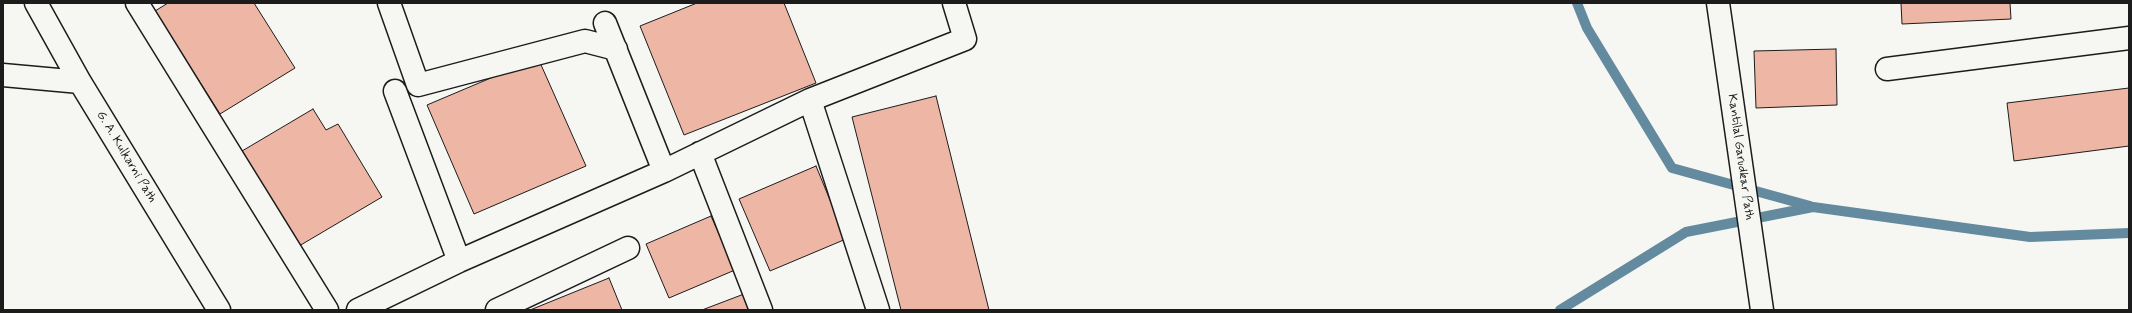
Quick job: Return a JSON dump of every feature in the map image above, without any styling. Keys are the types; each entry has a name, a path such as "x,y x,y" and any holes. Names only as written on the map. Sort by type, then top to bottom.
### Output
{"street":[{"name":"G. A. Kulkarni Path","path":"36,3 80,82 219,310"},
{"path":"137,3 327,310"},
{"path":"388,3 418,85"},
{"path":"358,310 459,262 664,171 810,100 965,39 954,3"},
{"name":"Kantilal Garudkar Path","path":"1718,3 1762,310"},
{"path":"605,23 664,171"},
{"path":"1887,69 2129,38"},
{"path":"459,262 386,94 585,41 616,49"},
{"path":"3,75 80,82"},
{"path":"810,100 878,310"},
{"path":"700,153 761,310"},
{"path":"497,310 628,248"}],"building":[{"path":"168,3 254,3 295,68 220,114 155,11"},
{"path":"697,3 784,3 816,83 684,135 640,26"},
{"path":"1901,3 2010,3 2011,19 1902,24"},
{"path":"1836,49 1837,105 1756,108 1754,51"},
{"path":"538,58 586,166 474,214 427,105"},
{"path":"2129,88 2129,146 2014,161 2007,103"},
{"path":"936,96 989,310 901,310 852,117"},
{"path":"313,109 326,130 338,124 382,197 294,249 237,154"},
{"path":"816,166 846,239 770,271 739,199"},
{"path":"711,216 735,270 669,298 646,244"},
{"path":"609,278 622,310 530,310"},
{"path":"744,294 750,310 702,310"}],"waterway":[{"path":"1577,3 1587,28 1672,168 1810,206"},
{"path":"1560,310 1686,232 1813,207 2030,237 2129,233"}]}
